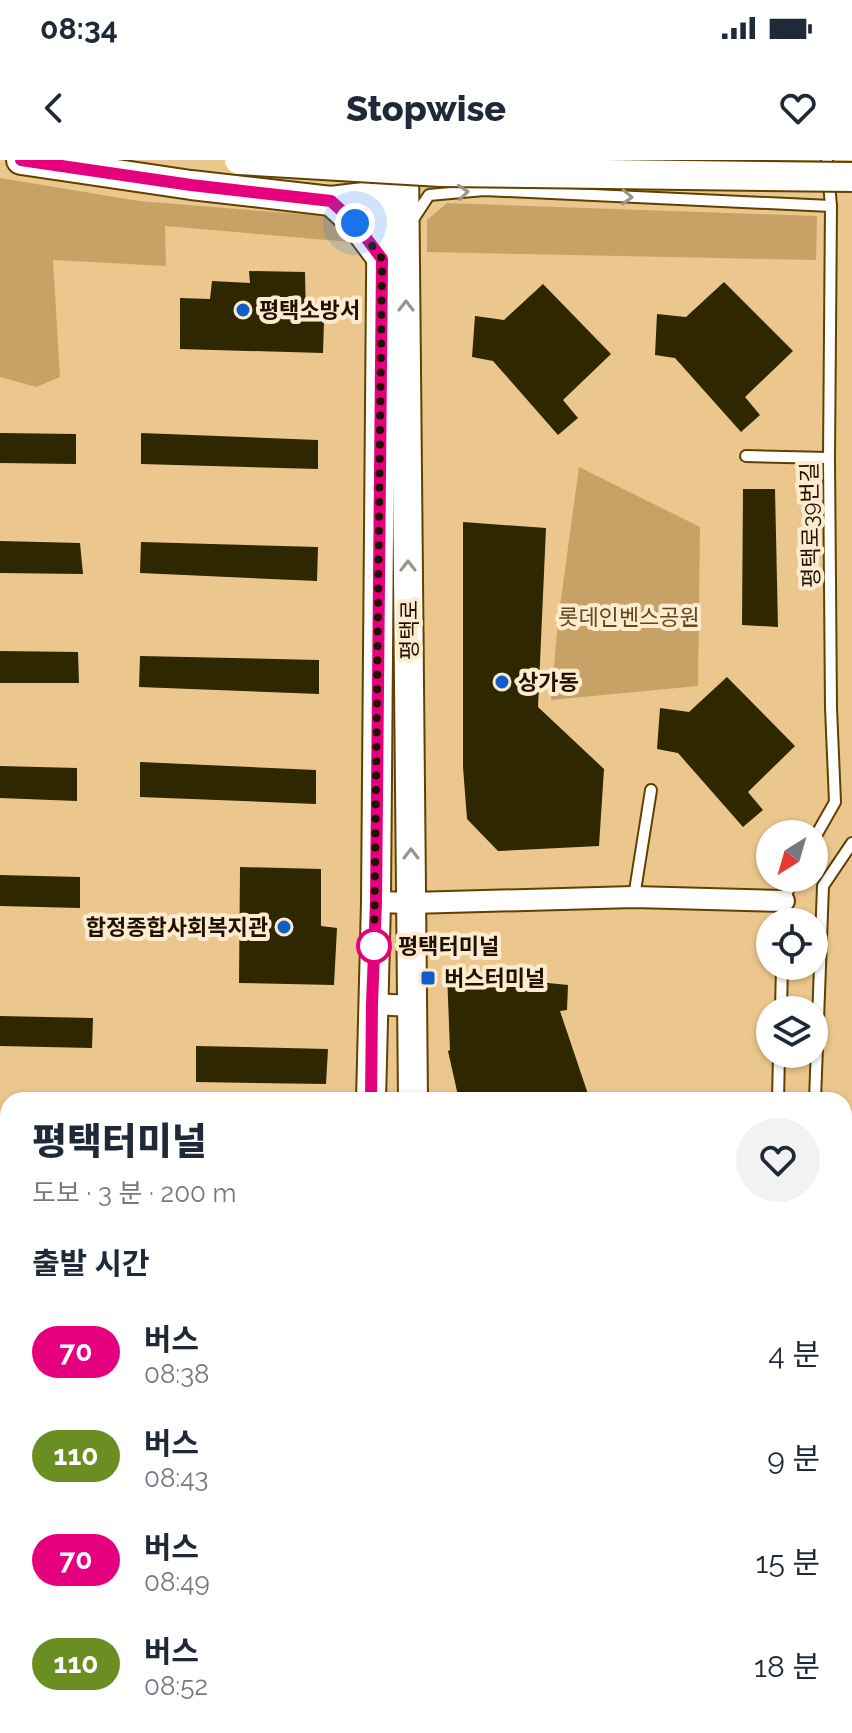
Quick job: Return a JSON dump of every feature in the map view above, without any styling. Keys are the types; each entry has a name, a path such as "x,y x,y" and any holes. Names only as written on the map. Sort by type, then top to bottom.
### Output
{"main road":[{"path":"21,160 191,185 331,201 364,197 389,166"},
{"path":"239,160 441,172 844,181"},
{"name":"평택로","path":"389,166 405,231 413,1092"},
{"name":"평택로","path":"371,1092 376,902 382,259 389,166"},
{"path":"331,201 355,223 382,259"}],"street":[{"path":"376,902 634,897 784,901"},
{"path":"372,1004 412,1006"}],"lane":[{"path":"697,160 697,180"},
{"name":"평택로39번길","path":"825,820 835,802 829,458 831,206 844,181 827,160"},
{"path":"549,194 609,179 844,181"},
{"path":"405,231 429,195 484,190 831,206"},
{"path":"746,456 829,458"},
{"path":"634,897 651,790"},
{"path":"815,1092 823,886 852,843"},
{"path":"784,908 788,892"},
{"path":"778,1092 779,1068"}],"green space":[{"path":"0,178 139,201 336,217 349,228 351,242 165,226 166,266 53,260 60,377 36,387 0,377"},
{"path":"447,203 817,216 816,260 427,252 427,220"},
{"name":"롯데인벤스공원","path":"579,467 700,527 698,686 551,700 558,621"}],"building":[{"name":"평택소방서","path":"249,271 305,272 306,321 324,321 323,353 180,349 180,298 210,299 212,281 250,283"},
{"path":"724,282 793,351 745,397 760,415 741,432 675,358 655,355 657,314 686,317"},
{"path":"543,284 611,354 563,400 578,418 558,435 493,361 472,357 475,316 504,320"},
{"path":"0,433 76,434 76,464 0,463"},
{"path":"141,433 318,440 318,469 141,464"},
{"path":"743,489 775,489 778,627 742,625"},
{"name":"상가동","path":"463,522 546,528 538,707 604,769 599,846 498,851 467,819 463,767"},
{"path":"0,541 80,543 83,574 0,573"},
{"path":"141,542 318,547 317,581 140,573"},
{"path":"0,651 78,652 79,683 0,683"},
{"path":"140,656 319,660 319,694 139,687"},
{"path":"727,677 795,746 748,792 763,810 743,827 678,753 657,749 660,708 689,712"},
{"path":"140,762 316,770 316,804 140,797"},
{"path":"0,766 77,768 77,801 0,798"},
{"name":"합정종합사회복지관","path":"240,867 321,869 321,926 337,928 334,985 239,983"},
{"path":"0,875 80,877 80,908 0,906"},
{"path":"447,973 568,985 567,1010 560,1011 587,1092 457,1092 450,1050"},
{"path":"0,1016 93,1018 92,1048 0,1046"},
{"path":"196,1046 328,1049 326,1084 196,1082"}],"bus line":[{"name":"70","path":"21,160 191,185 331,201 355,223 382,259 376,902 371,1092"}],"place":[{"name":"평택소방서","path":"243,310"},
{"name":"상가동","path":"502,682"},
{"name":"합정종합사회복지관","path":"284,927"},
{"name":"평택터미널","path":"374,946"},
{"name":"버스터미널","path":"428,978"}],"route":[{"path":"355,223 382,259 374,953 374,946"}]}
